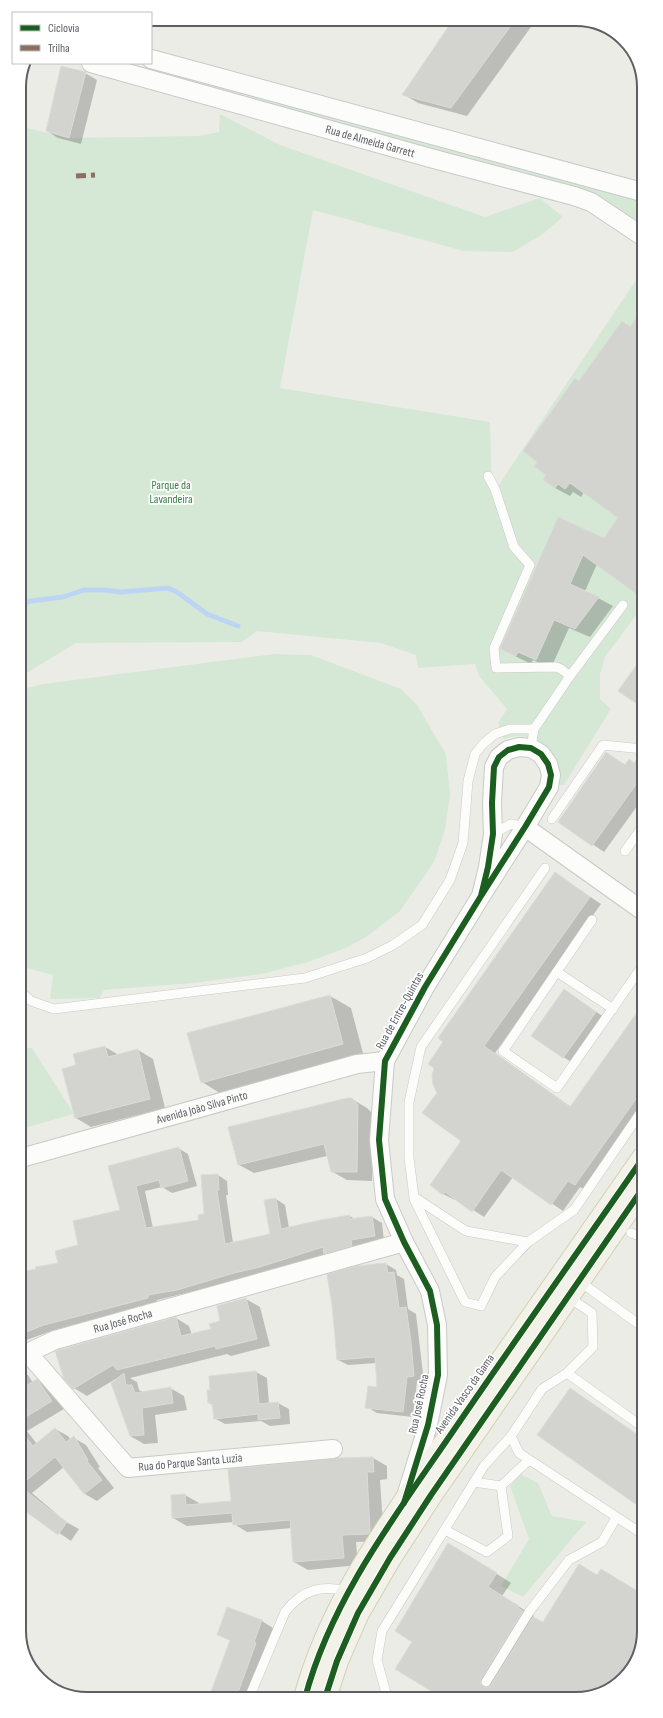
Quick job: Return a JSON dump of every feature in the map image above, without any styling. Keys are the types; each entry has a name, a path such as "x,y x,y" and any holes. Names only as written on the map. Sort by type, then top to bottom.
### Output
{"main road":[{"name":"Avenida Vasco da Gama","path":"313,1692 318,1659 335,1620 350,1591 404,1502 637,1167"},
{"name":"Avenida Vasco da Gama","path":"315,1692 337,1660 358,1613 390,1558 435,1488 637,1197"}],"street":[{"name":"Rua de Almeida Garrett","path":"152,59 637,191"},
{"name":"Rua de Almeida Garrett","path":"95,64 434,159 574,196 591,202 637,233"},
{"name":"Rua de Entre-Quintas","path":"404,1242 385,1199 380,1140 385,1061 425,987 481,896 518,826 549,787 551,776 548,764 541,754 532,748 519,747 508,750 499,757 494,767 492,803 493,834 481,896"},
{"path":"518,826 637,907"},
{"name":"Avenida João Silva Pinto","path":"26,1157 357,1064 385,1061"},
{"name":"Rua José Rocha","path":"26,1354 55,1340 404,1242 430,1291 437,1325 438,1375 428,1425 404,1502"},
{"name":"Rua do Parque Santa Luzia","path":"26,1357 128,1468 333,1449"}],"lane":[{"path":"488,476 495,489 514,547 530,565 494,648 496,668 556,667 561,668 570,676"},
{"path":"532,748 534,729 570,676 623,605"},
{"path":"26,997 31,1002 54,1009 305,978 367,958 393,945 422,925 450,880 464,843 468,781 475,754 483,744 495,734 510,728 534,729"},
{"path":"552,819 603,745 637,748"},
{"name":"Rua de Entre-Quintas","path":"493,834 518,826"},
{"path":"625,851 637,834"},
{"path":"545,868 421,1047 409,1102 409,1158 414,1197 465,1302 481,1306 495,1277 528,1242 574,1210 637,1118"},
{"path":"592,920 503,1052 557,1088 637,974"},
{"path":"557,972 612,1009"},
{"path":"414,1197 466,1231 528,1242"},
{"path":"631,1233 637,1235"},
{"path":"573,1289 637,1324"},
{"path":"386,1692 377,1660 382,1631 484,1466 511,1436 542,1389 567,1373 593,1347 592,1313 573,1289"},
{"path":"567,1373 637,1423"},
{"path":"511,1436 519,1453 637,1531"},
{"path":"501,1486 529,1460"},
{"path":"474,1482 501,1486"},
{"path":"445,1530 487,1552 508,1536 501,1486"},
{"path":"486,1682 529,1612 569,1560 602,1542 616,1518"},
{"path":"252,1692 285,1612 294,1601 312,1591 333,1588 350,1591"}],"green space":[{"path":"146,66 637,200 637,224 145,71"},
{"name":"Parque da Lavandeira","path":"220,114 280,145 485,217 540,198 563,217 543,234 513,252 464,251 313,210 280,388 490,422 492,495 637,278 637,614 605,657 600,674 600,699 611,709 564,785 560,785 560,773 557,763 552,753 545,746 536,740 526,737 504,739 498,723 507,709 479,676 475,664 418,668 416,655 381,643 257,631 242,642 76,643 26,673 26,128 69,138 199,136 219,132"},
{"path":"274,654 311,655 401,689 417,705 446,754 450,795 445,830 434,862 400,911 366,937 346,948 308,962 262,974 193,983 104,990 100,998 50,999 53,975 26,968 26,688 43,684"},
{"path":"26,1048 32,1048 74,1114 26,1128"},
{"path":"520,1474 538,1483 552,1516 586,1522 523,1597 501,1586 529,1539 510,1486"}],"building":[{"path":"449,26 511,26 451,108 402,95"},
{"path":"61,66 86,72 69,138 46,131"},
{"path":"637,317 637,594 583,555 570,584 599,597 575,629 554,620 536,660 518,652 516,656 500,649 558,517 604,538 618,518 570,483 565,489 558,484 555,488 543,480 546,475 534,466 537,462 523,451 575,378 579,381 622,321 630,327"},
{"path":"637,664 637,704 618,691"},
{"path":"606,752 625,765 629,759 634,763 637,759 637,783 592,846 558,822"},
{"path":"555,872 590,897 484,1046 570,1107 637,1012 637,1097 575,1185 568,1181 551,1205 501,1170 472,1212 445,1192 443,1195 430,1185 461,1141 422,1113 437,1093 433,1084 432,1075 434,1068 428,1064 443,1042 438,1038"},
{"path":"564,989 596,1012 563,1058 531,1036"},
{"path":"330,995 343,1044 201,1083 187,1033"},
{"path":"105,1046 108,1057 138,1049 150,1099 75,1118 62,1069 76,1065 73,1054"},
{"path":"352,1098 358,1105 357,1172 331,1172 324,1144 238,1165 228,1127"},
{"path":"179,1147 188,1181 161,1188 159,1180 136,1186 146,1228 199,1220 198,1215 204,1214 201,1175 218,1174 219,1190 217,1190 225,1244 270,1234 264,1200 276,1198 281,1229 350,1215 350,1219 372,1216 375,1236 351,1240 352,1246 324,1254 323,1247 260,1267 177,1290 148,1295 148,1298 44,1325 26,1332 26,1271 36,1269 35,1267 58,1263 55,1251 78,1245 73,1221 120,1210 108,1166"},
{"path":"386,1263 388,1273 394,1272 399,1308 406,1307 411,1342 414,1376 407,1377 403,1412 365,1408 368,1386 377,1387 375,1357 337,1360 332,1305 327,1274 356,1266"},
{"path":"246,1298 257,1339 216,1349 215,1346 117,1370 113,1365 73,1389 64,1379 55,1351 176,1317 181,1336 211,1329 209,1324 220,1321 217,1306"},
{"path":"256,1371 259,1404 278,1402 280,1418 258,1420 258,1414 214,1419 212,1403 208,1403 207,1390 210,1390 209,1376"},
{"path":"124,1373 126,1385 132,1385 135,1393 171,1387 173,1403 142,1408 144,1435 130,1436 111,1383"},
{"path":"37,1379 52,1401 26,1417 26,1386"},
{"path":"570,1388 637,1434 637,1505 537,1435"},
{"path":"55,1428 66,1442 74,1436 88,1460 87,1461 102,1480 84,1494 55,1457 26,1481 26,1437 33,1446"},
{"path":"373,1457 374,1472 367,1472 370,1531 369,1534 342,1535 344,1558 293,1562 290,1520 233,1525 232,1513 172,1518 171,1495 185,1494 186,1505 231,1501 228,1469 338,1458"},
{"path":"26,1491 67,1522 58,1535 26,1512"},
{"path":"448,1543 497,1573 488,1587 519,1606 518,1608 523,1611 481,1679 480,1682 483,1687 486,1688 491,1685 533,1617 543,1622 579,1564 597,1575 601,1569 637,1591 637,1631 634,1651 631,1658 627,1665 613,1679 603,1686 588,1691 433,1692 395,1669 412,1642 395,1631"},
{"path":"227,1607 262,1620 254,1642 256,1643 238,1692 211,1692 230,1640 217,1635"}],"waterway":[{"path":"26,602 63,597 84,590 121,592 168,588 177,592 207,614 238,626"}],"marked path":[{"path":"76,176 95,175"}],"cycle path":[{"path":"404,1503 428,1425 438,1375 437,1325 430,1291 404,1242 385,1199 379,1140 385,1061 425,987 549,787 551,775 548,764 541,754 531,748 519,747 508,750 499,757 494,767 492,803 493,834 488,867 481,896"},
{"path":"307,1692 316,1663 330,1629 346,1596 384,1532 637,1167"},
{"path":"327,1692 337,1661 358,1613 390,1558 431,1495 637,1197"}]}
